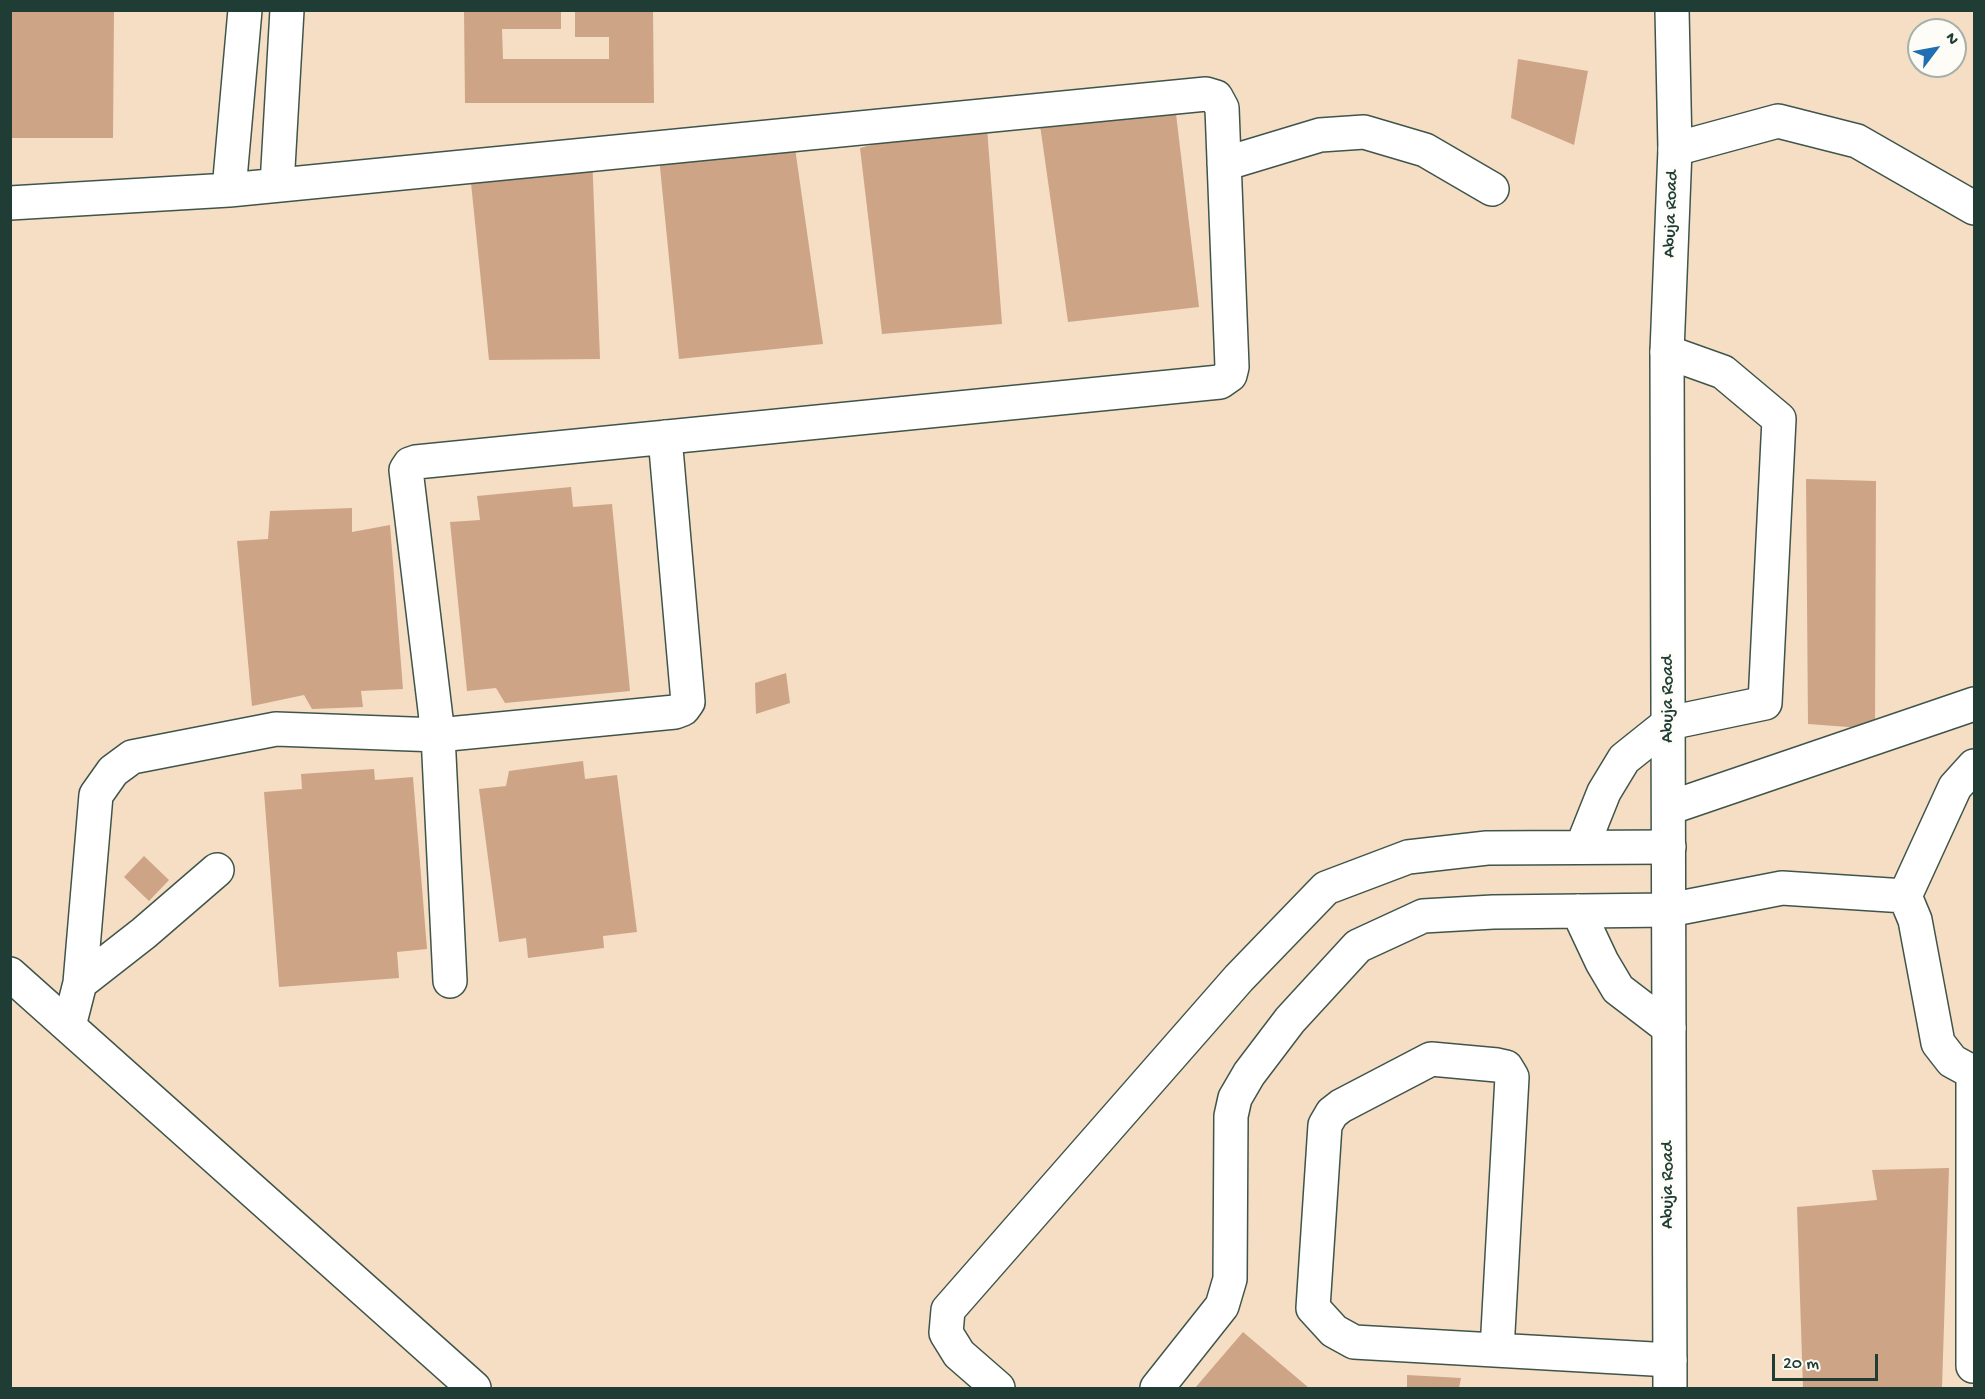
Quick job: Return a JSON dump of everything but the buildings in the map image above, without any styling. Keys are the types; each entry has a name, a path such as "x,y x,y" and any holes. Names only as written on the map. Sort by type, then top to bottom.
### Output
{"main road":[{"path":"229,190 245,10"},
{"path":"277,185 287,10"},
{"name":"Abuja Road","path":"1670,1374 1666,352 1675,149 1672,10"},
{"path":"10,203 229,190 1206,94 1216,97 1222,108 1232,367 1230,375 1220,382 410,464 406,470 438,735 450,981"},
{"path":"1675,149 1778,120 1857,141 1974,208"},
{"path":"1224,164 1320,135 1364,132 1425,150 1492,189"},
{"path":"1582,847 1604,792 1624,759 1669,723 1765,703 1779,419 1723,372 1666,352"},
{"path":"69,1026 80,983 96,795 113,771 132,757 276,729 438,735 675,712 683,709 688,702 665,437"},
{"path":"1669,808 1974,704"},
{"path":"1973,1366 1974,1073 1952,1061 1938,1043 1915,920 1905,896 1955,787 1974,766"},
{"path":"998,1389 959,1354 946,1333 948,1310 1239,978 1326,888 1408,857 1487,848 1669,848"},
{"path":"80,983 144,933 217,870"},
{"path":"1157,1389 1222,1306 1230,1279 1231,1116 1235,1098 1249,1074 1290,1020 1358,946 1423,916 1493,912 1669,910 1782,888 1905,896"},
{"path":"1578,911 1602,962 1618,989 1669,1028"},
{"path":"10,974 474,1389"},
{"path":"1497,1350 1512,1077 1506,1067 1497,1065 1431,1059 1341,1106 1332,1113 1326,1125 1313,1308 1334,1331 1354,1342 1497,1350 1670,1374"}]}
